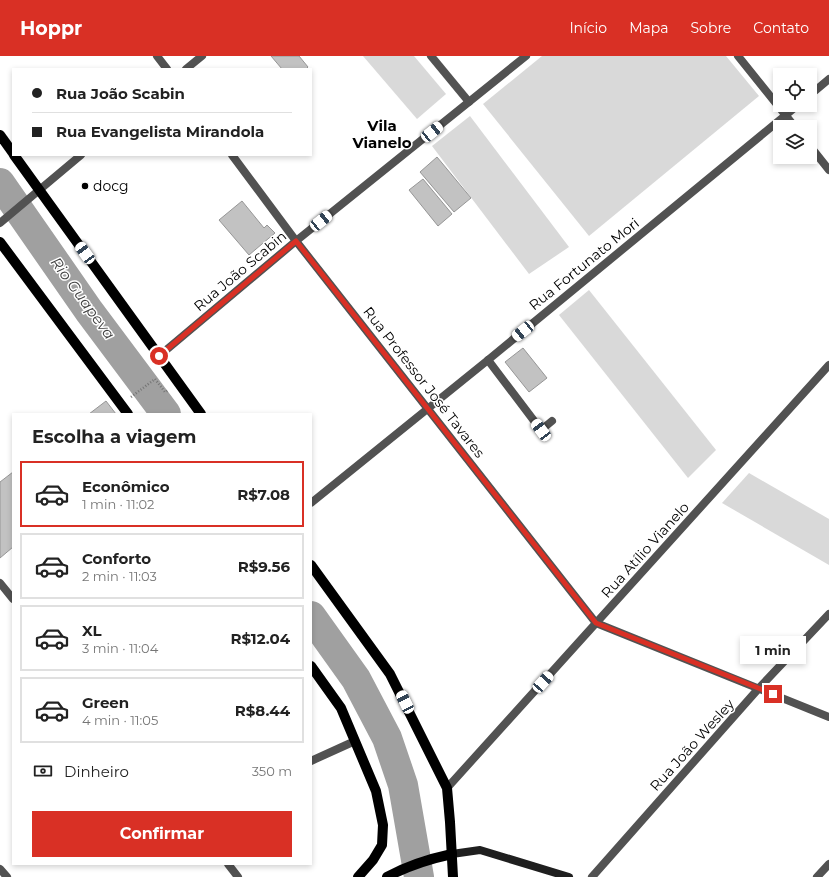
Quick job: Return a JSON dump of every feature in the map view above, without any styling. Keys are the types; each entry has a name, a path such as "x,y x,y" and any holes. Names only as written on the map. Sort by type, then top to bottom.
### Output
{"main road":[{"path":"0,135 12,151"},
{"path":"15,156 200,413"},
{"path":"0,242 127,413"},
{"path":"312,565 390,674 447,788 453,877"},
{"path":"312,667 341,708 376,791 383,825 382,845 373,860 358,877"},
{"path":"387,877 398,871 437,857 480,850 569,877"}],"street":[{"path":"157,56 166,68"},
{"path":"187,68 202,56"},
{"path":"431,56 469,102"},
{"name":"Rua João Scabin","path":"159,356 296,241 526,56"},
{"path":"738,56 790,120"},
{"path":"817,89 829,79"},
{"name":"Rua Fortunato Mori","path":"312,502 488,360 790,112"},
{"path":"817,155 829,170"},
{"path":"0,223 80,156"},
{"name":"Rua Professor José Tavares","path":"233,156 296,241 428,407 596,623"},
{"path":"488,360 541,430 552,420"},
{"name":"Rua Atílio Vianelo","path":"447,788 829,365"},
{"path":"0,584 12,598"},
{"name":"Rua João Wesley","path":"592,877 759,688 829,614"},
{"path":"596,623 829,717"},
{"path":"312,761 355,741"},
{"path":"817,877 829,864"},
{"path":"229,865 238,877"},
{"path":"0,869 7,877"}],"path":[{"path":"133,396 155,379"}],"shaded area":[{"path":"363,56 414,56 446,94 417,119"},
{"path":"542,56 726,56 759,96 589,236 483,104"},
{"path":"470,116 569,247 529,274 432,146"},
{"path":"589,290 716,450 688,478 559,315"},
{"path":"749,473 829,519 829,565 722,503"}],"building":[{"path":"271,56 299,56 308,67 307,68 281,68"},
{"path":"437,157 471,198 454,212 420,172"},
{"path":"423,179 452,214 438,226 409,190"},
{"path":"242,201 264,228 267,225 275,233 249,255 219,220"},
{"path":"523,348 547,378 529,392 505,362"},
{"path":"106,401 115,413 90,413"},
{"path":"12,473 12,548 0,558 0,482"}],"waterway":[{"name":"Rio Guapeva","path":"0,183 89,311 165,413"},
{"name":"Rio Guapeva","path":"312,617 356,679 387,738 403,785 419,877"}],"place":[{"name":"docg","path":"85,186"}],"district":[{"name":"Vila Vianelo","path":"382,134"}],"route":[{"path":"159,356 296,241 428,407 596,623 773,694"}]}
